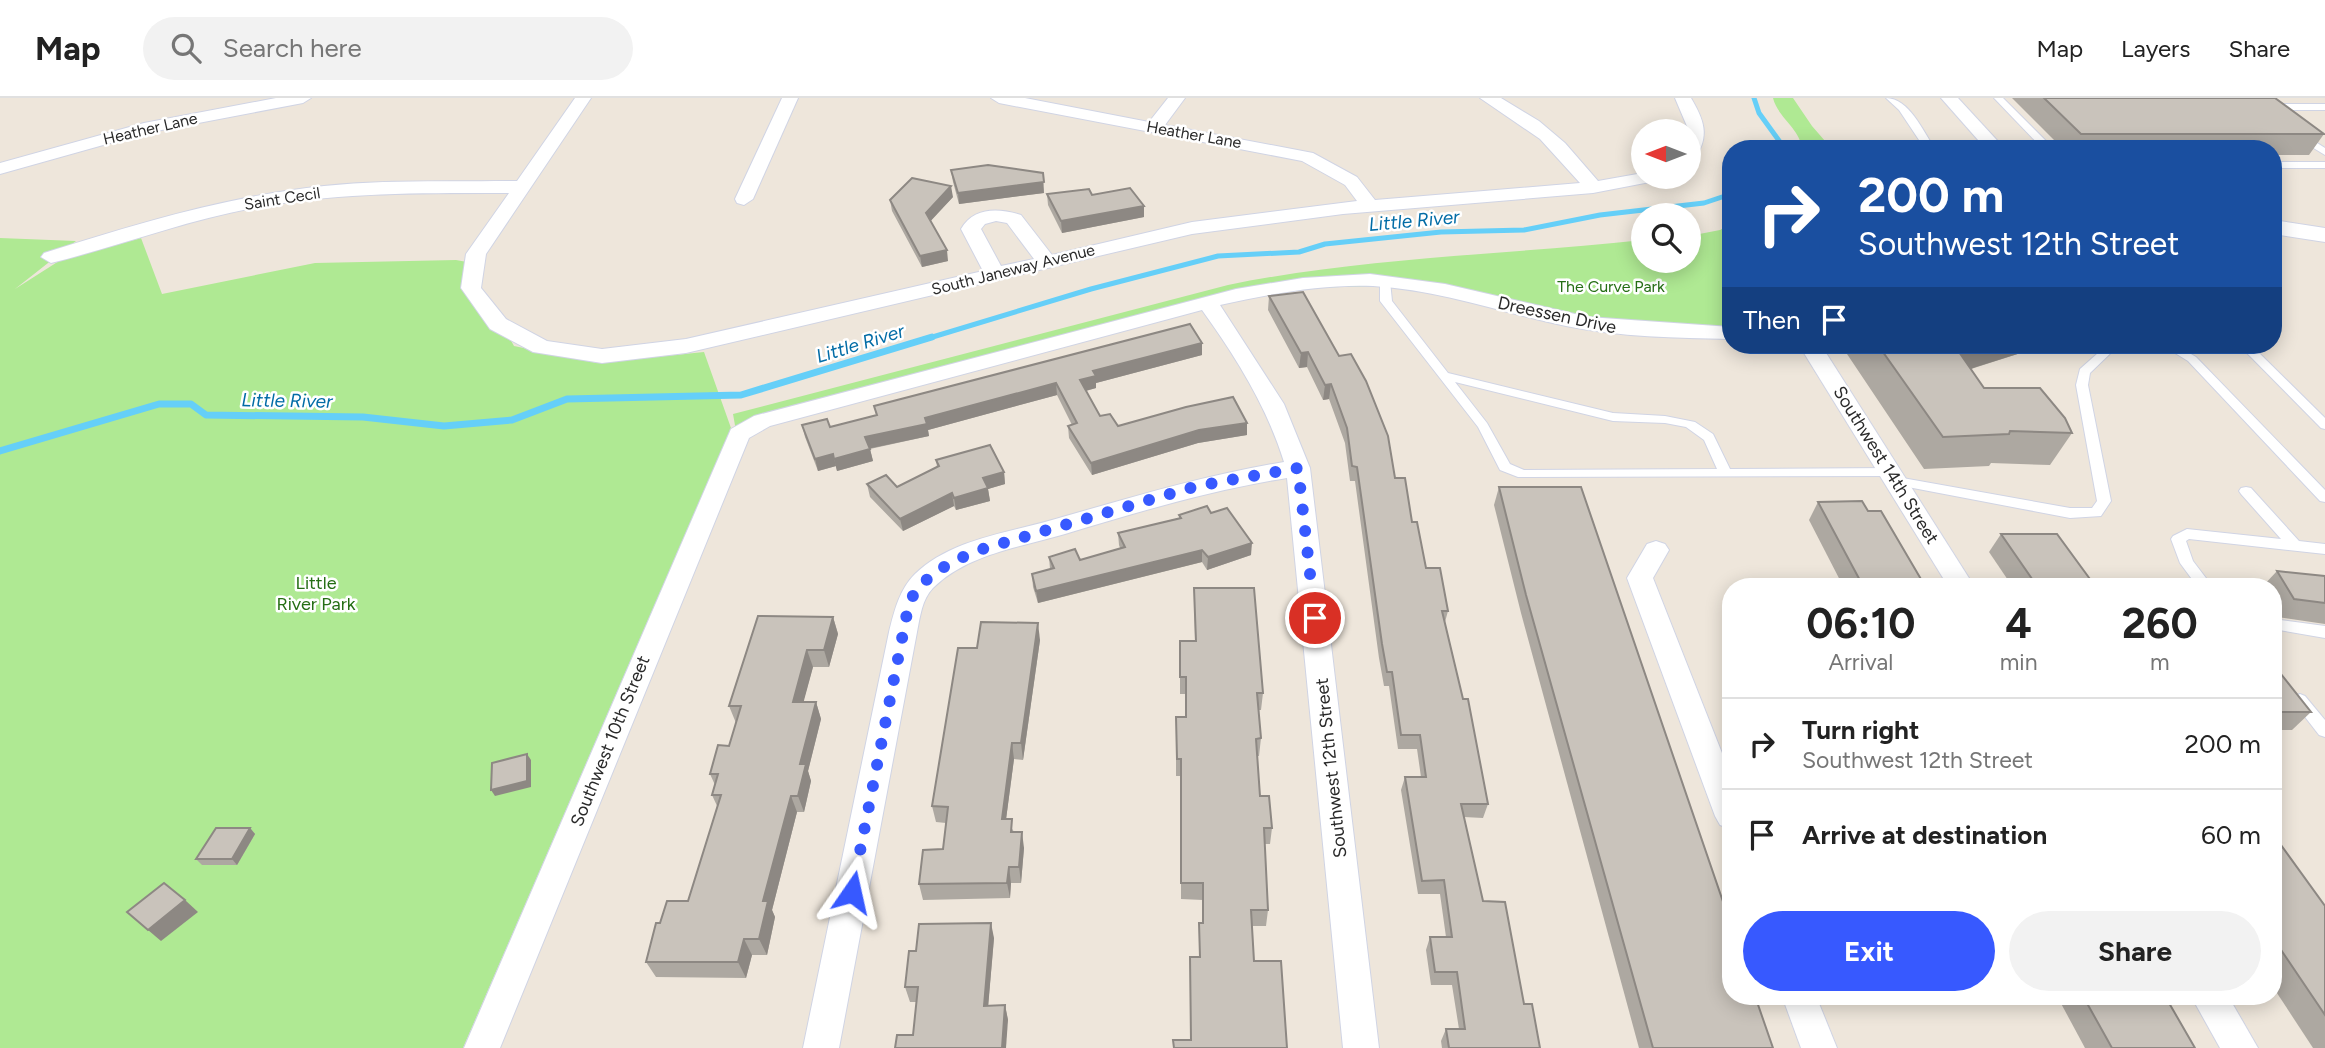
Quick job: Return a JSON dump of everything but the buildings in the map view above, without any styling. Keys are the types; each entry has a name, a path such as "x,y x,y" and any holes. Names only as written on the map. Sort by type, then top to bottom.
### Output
{"street":[{"name":"Heather Lane","path":"0,169 178,112 303,98"},
{"path":"494,225 583,98"},
{"path":"744,200 790,98"},
{"name":"Heather Lane","path":"999,98 1307,157 1351,181 1370,206"},
{"path":"1154,127 1177,98"},
{"path":"1488,98 1519,113 1550,135 1593,187"},
{"path":"1683,98 1695,119"},
{"path":"1949,98 1988,140"},
{"name":"South Janeway Avenue","path":"494,225 476,254 471,288 498,324 541,347 602,356 686,346 1192,228 1370,206 1593,187 1631,180"},
{"name":"Saint Cecil","path":"51,257 179,218 284,196 376,188 519,187"},
{"path":"995,274 971,229 977,220 986,217 1014,219 1046,261"},
{"path":"2282,228 2325,235"},
{"path":"738,434 775,418 1208,303 1331,280 1385,281"},
{"name":"Dreessen Drive","path":"1385,281 1430,287 1615,328 1722,333"},
{"name":"Southwest 12th Street","path":"1208,303 1225,326 1282,424 1298,468 1362,1048"},
{"name":"Southwest 14th Street","path":"1816,354 1895,476 1956,578"},
{"name":"Southwest 10th Street","path":"482,1048 738,434"},
{"path":"821,1048 909,603 916,590 929,576 976,551 1197,486 1298,468"},
{"path":"1656,550 1640,578 1722,792"},
{"path":"1802,1005 1819,1048"},
{"path":"2214,1005 2240,1048"}],"lane":[{"path":"1890,98 1914,123 1924,140"},
{"path":"1998,98 2040,140"},
{"path":"2272,115 2259,105 2325,107"},
{"path":"2325,134 2294,131 2325,152"},
{"path":"2282,165 2325,165"},
{"path":"1385,281 1386,301 1483,426 1505,467 1522,474 1895,476 2070,513 2096,513 2104,501 2082,385 2084,372 2103,354"},
{"path":"2183,354 2192,359 2325,498"},
{"path":"2254,354 2325,425"},
{"path":"1446,376 1613,417 1682,421 1697,426 1709,438 1725,473"},
{"path":"2246,491 2294,545"},
{"path":"2199,578 2187,563 2178,540 2187,534 2325,549"},
{"path":"2282,625 2325,632"},
{"path":"2291,688 2325,731"}],"green space":[{"path":"1773,98 1793,98 1824,140 1799,140"},
{"name":"The Curve Park","path":"1722,229 1722,333 1657,332 1417,289 1374,286 1305,288 1248,295 736,431 733,414 1228,285 1383,262 1631,241 1631,273 1701,273 1701,234"},
{"name":"Little River Park","path":"0,238 76,241 15,289 59,261 141,238 162,294 315,263 456,260 467,262 514,346 597,363 704,352 731,428 463,1048 0,1048"}],"waterway":[{"name":"Little River","path":"1754,98 1759,113 1778,140"},
{"name":"Little River","path":"926,339 1091,289 1218,256 1299,252 1325,244 1441,232 1524,230 1600,215 1704,203 1722,197"},
{"name":"Little River","path":"0,451 159,404 191,404 206,415 363,417 444,426 512,420 567,399 741,395 932,337"}],"route":[{"path":"852,892 909,603 916,590 929,576 952,562 976,551 1197,486 1298,468 1315,618"}]}
